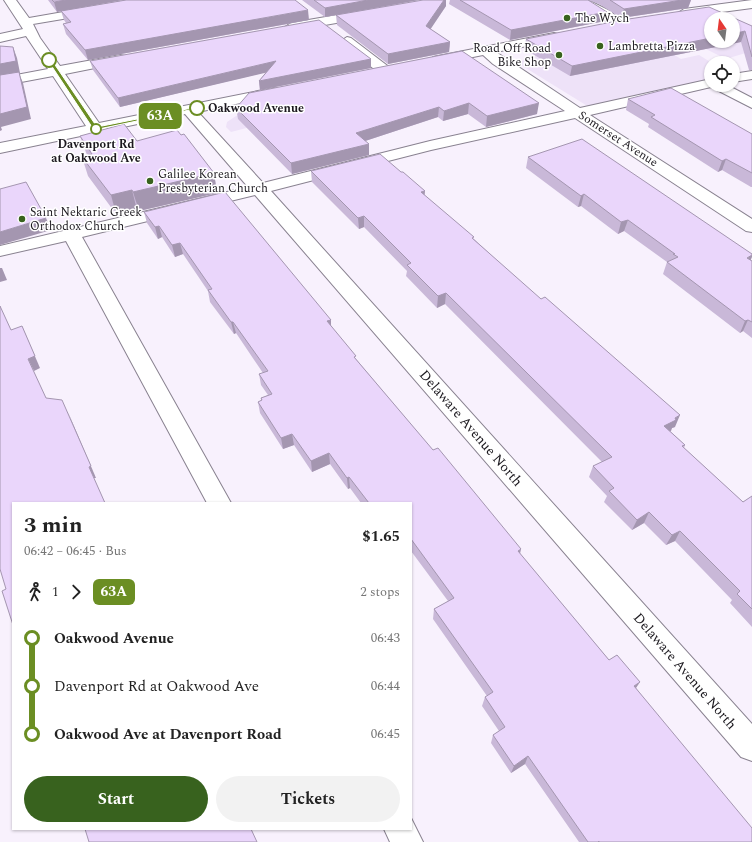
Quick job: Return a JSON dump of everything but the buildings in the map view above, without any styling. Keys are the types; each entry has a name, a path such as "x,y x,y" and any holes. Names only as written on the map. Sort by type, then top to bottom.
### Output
{"street":[{"path":"10,0 96,129"},
{"path":"0,38 28,26 152,0"},
{"path":"579,0 606,14 619,24"},
{"path":"672,15 752,4"},
{"path":"726,7 742,16"},
{"path":"306,10 384,70"},
{"path":"276,30 379,11"},
{"path":"604,27 634,22"},
{"path":"422,63 567,34"},
{"name":"Somerset Avenue","path":"484,50 752,227"},
{"path":"0,82 130,58"},
{"path":"368,74 399,67"},
{"path":"740,77 752,75"},
{"path":"0,251 72,235 430,146 576,112 704,85"},
{"path":"0,148 284,90"},
{"path":"730,92 752,104"},
{"name":"Delaware Avenue North","path":"189,110 752,746"},
{"path":"72,235 218,502"},
{"path":"401,830 407,842"}],"shaded area":[{"path":"668,30 704,39 704,48"},
{"path":"642,35 681,59 699,55 704,58 704,82 589,107 521,65 521,62 525,58"},
{"path":"740,36 752,51 736,56 720,56 704,48 740,48"},
{"path":"317,98 326,107 231,132 226,127 227,122 236,116"}],"bus line":[{"name":"63A","path":"49,60 88,115 96,129 197,108"}],"place":[{"name":"The Wych","path":"567,18"},
{"name":"Lambretta Pizza","path":"600,46"},
{"name":"Road Off Road Bike Shop","path":"559,55"},
{"name":"Oakwood Avenue","path":"197,108"},
{"name":"Davenport Rd at Oakwood Ave","path":"96,129"},
{"name":"Galilee Korean Presbyterian Church","path":"150,181"},
{"name":"Saint Nektaric Greek Orthodox Church","path":"22,219"}]}
